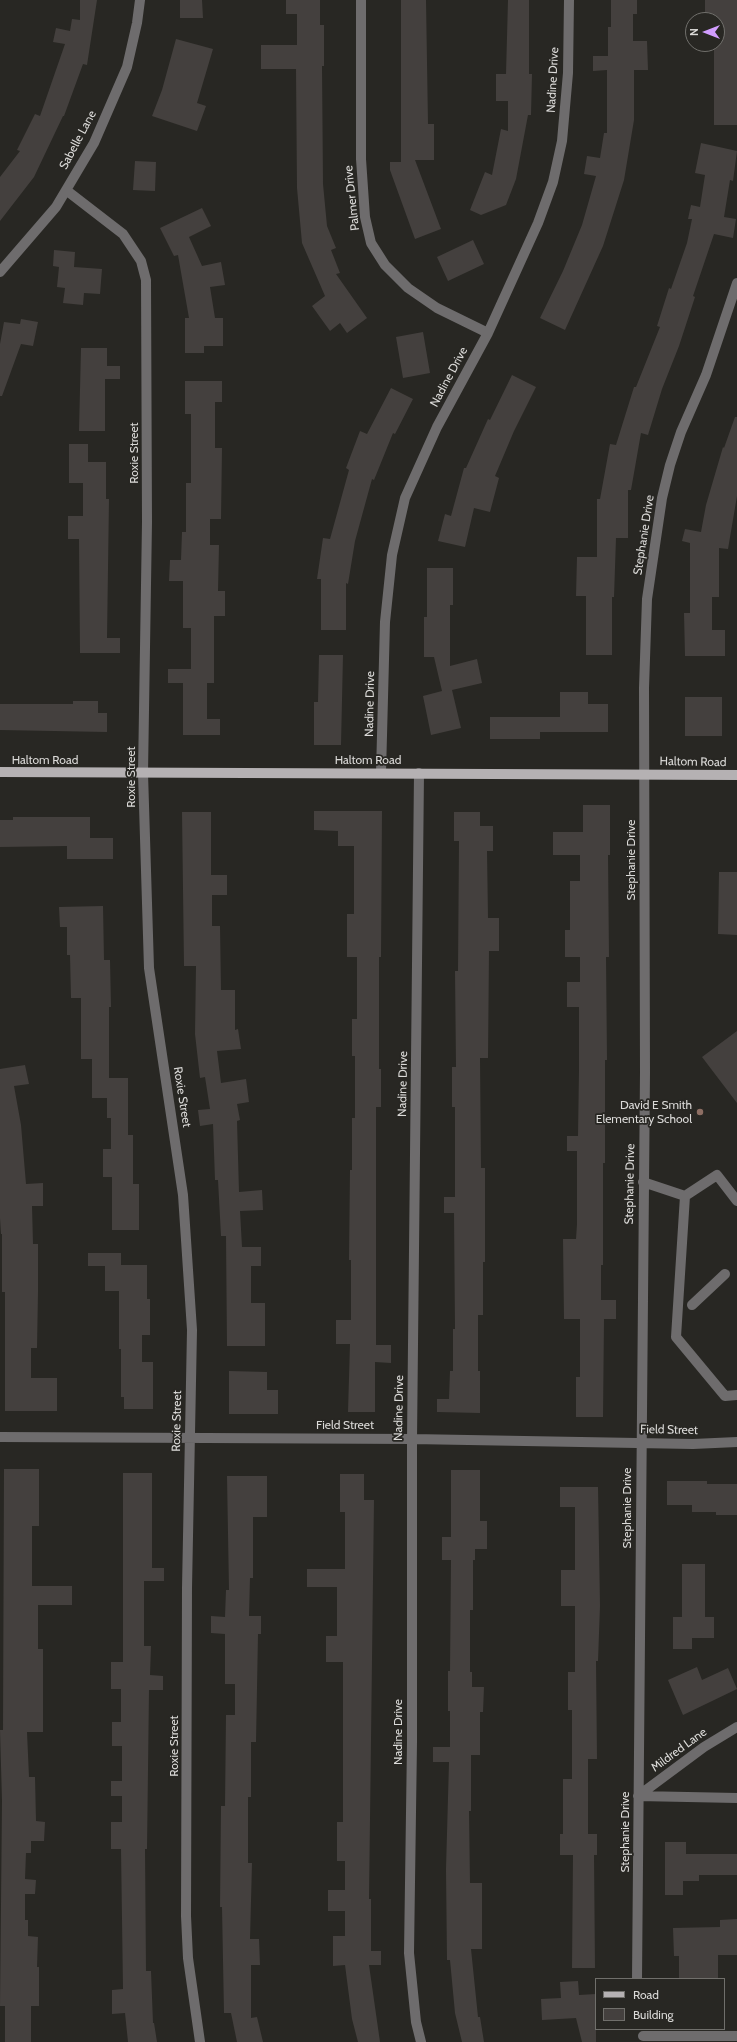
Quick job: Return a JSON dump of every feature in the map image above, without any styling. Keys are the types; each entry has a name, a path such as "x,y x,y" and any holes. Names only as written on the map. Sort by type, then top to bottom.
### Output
{"main road":[{"name":"Haltom Road","path":"0,772 737,775"}],"street":[{"name":"Sabelle Lane","path":"0,272 56,207 94,143 127,67 137,23 140,0"},
{"name":"Palmer Drive","path":"361,0 361,159 365,217 371,243 385,265 408,288 437,308 488,332"},
{"name":"Nadine Drive","path":"381,773 385,622 392,555 405,498 437,427 488,332 538,223 553,182 564,126 568,73 569,0"},
{"name":"Roxie Street","path":"66,190 123,234 141,261 146,280 147,522 143,773 148,968 184,1195 192,1330 187,1588 186,1916 188,1958 200,2042"},
{"name":"Stephanie Drive","path":"637,1978 643,1182 644,688 647,599 662,498 679,439 706,375 737,283"},
{"name":"Nadine Drive","path":"419,773 412,1439 412,1742 409,1953 416,2022 421,2042"},
{"path":"684,1196 717,1175 737,1201"},
{"path":"643,1182 684,1196"},
{"path":"684,1196 676,1337 724,1396 737,1395"},
{"path":"692,1305 725,1274"},
{"name":"Field Street","path":"0,1437 412,1439 694,1444 737,1442"},
{"name":"Mildred Lane","path":"638,1796 704,1747 737,1727"},
{"path":"638,1796 737,1798"},
{"path":"643,2036 737,2036"}],"building":[{"path":"80,0 97,0 87,65 83,64 64,116 34,177 0,221 0,177 20,151 17,150 35,114 40,116 65,44 53,42 56,28 70,31 72,19 80,20"},
{"path":"180,0 202,0 203,18 180,18"},
{"path":"286,0 320,0 320,25 324,25 324,66 322,66 323,184 327,226 336,248 331,250 340,273 336,274 367,318 347,333 340,323 330,331 312,306 325,296 302,243 297,188 296,69 261,69 261,45 297,45 297,14 286,14"},
{"path":"401,0 426,0 428,124 434,124 434,160 415,160 441,229 415,239 390,170 390,162 401,162"},
{"path":"508,0 529,0 529,74 532,74 531,115 528,115 516,179 506,205 481,215 470,210 485,172 492,175 501,129 508,131 508,101 496,101 496,74 506,74"},
{"path":"611,0 637,0 637,14 633,14 633,41 647,41 648,70 634,70 634,120 624,180 603,246 565,330 540,318 563,271 582,225 596,176 584,174 587,156 600,158 604,133 607,133 607,70 593,71 593,56 608,56 608,27 611,27"},
{"path":"705,0 737,0 737,125 714,125 714,52 725,52 725,12 705,12"},
{"path":"176,39 213,49 197,103 206,106 197,131 152,116 162,90"},
{"path":"701,143 737,151 733,181 730,180 724,217 736,219 733,238 714,234 693,296 695,297 679,346 662,389 648,435 641,433 631,490 628,490 628,538 616,538 614,597 612,597 612,655 586,655 586,596 576,596 577,557 597,557 597,499 600,499 610,444 616,445 634,387 636,387 660,327 657,326 669,288 671,289 687,243 692,219 688,219 691,205 700,207 705,175 695,173"},
{"path":"135,161 156,162 155,191 133,190"},
{"path":"202,208 211,226 189,237 202,266 221,262 225,285 210,287 215,318 223,318 223,346 204,346 204,353 185,353 185,318 189,318 178,255 174,256 160,228"},
{"path":"473,240 484,264 448,281 437,257"},
{"path":"54,250 75,252 74,267 102,269 100,294 84,293 83,305 63,303 65,288 57,287 59,267 53,266"},
{"path":"21,319 38,322 33,346 21,344 2,396 0,396 0,344 4,322 20,324"},
{"path":"423,332 430,373 403,378 396,337"},
{"path":"81,348 107,348 107,366 120,366 120,379 105,379 105,431 79,431"},
{"path":"512,375 536,387 514,431 495,476 499,478 490,512 474,508 465,547 438,541 445,514 451,516 464,468 466,468 488,419 490,420"},
{"path":"185,381 222,381 222,402 215,402 215,448 222,448 221,519 210,519 210,545 219,545 218,591 225,591 225,616 214,616 214,683 207,683 207,719 220,719 220,735 183,735 183,683 168,683 168,669 191,669 191,628 183,628 183,581 169,581 170,560 181,560 182,532 186,532 186,483 191,483 191,414 185,414"},
{"path":"391,388 413,399 395,434 393,433 374,480 372,479 355,541 348,584 346,583 346,630 321,630 321,579 317,579 323,538 330,539 349,470 346,468 360,431 367,434"},
{"path":"735,417 737,417 737,496 728,549 719,548 719,597 712,597 712,630 725,630 725,656 685,656 684,613 690,613 690,543 682,541 685,529 701,532 706,505 723,447 724,448"},
{"path":"69,444 88,444 88,462 106,462 106,499 109,499 107,638 120,638 120,653 80,653 79,539 68,539 68,516 83,516 83,483 69,483"},
{"path":"427,568 453,568 453,605 450,605 450,666 477,659 482,683 452,690 461,728 431,735 423,696 442,691 434,657 424,657 424,617 427,617"},
{"path":"319,655 343,655 341,745 314,745 314,702 318,702"},
{"path":"560,692 588,692 588,704 608,704 608,732 540,732 540,739 490,739 490,717 560,717"},
{"path":"685,697 722,697 722,736 685,736"},
{"path":"73,701 98,701 98,713 107,713 107,732 0,730 0,704 73,704"},
{"path":"583,805 610,805 610,855 608,855 609,957 606,957 607,1060 605,1060 605,1163 603,1163 603,1265 601,1265 601,1300 616,1300 616,1319 604,1319 603,1417 576,1417 576,1377 580,1377 580,1319 564,1319 563,1239 576,1239 577,1224 577,1151 567,1151 567,1136 578,1136 579,1070 579,1007 567,1007 567,982 580,982 580,957 565,957 565,930 570,930 570,881 580,881 580,855 553,855 553,832 583,832"},
{"path":"314,811 382,811 381,957 379,957 379,1069 381,1069 381,1107 376,1107 376,1345 391,1345 391,1363 375,1362 375,1412 348,1412 350,1344 336,1344 336,1320 351,1320 351,1260 349,1260 350,1170 352,1170 352,1118 355,1118 355,1056 352,1056 352,1019 357,1019 357,957 347,957 347,914 354,914 354,846 338,846 338,831 314,830"},
{"path":"182,812 211,812 211,875 227,875 227,895 212,895 212,926 220,926 221,990 235,990 235,1030 238,1029 241,1049 217,1051 221,1083 246,1079 249,1102 237,1104 240,1120 237,1121 239,1192 262,1190 263,1210 240,1211 242,1247 261,1247 261,1266 251,1266 251,1303 265,1303 265,1346 227,1346 226,1236 221,1236 218,1180 215,1180 213,1124 200,1126 198,1110 210,1109 205,1077 200,1078 195,1034 196,966 184,966"},
{"path":"454,812 480,812 480,826 493,826 493,851 487,851 488,918 499,918 499,951 489,951 488,1058 480,1058 481,1168 485,1168 485,1262 483,1262 483,1315 478,1315 480,1413 437,1412 437,1399 449,1399 450,1371 453,1371 453,1329 455,1329 454,1213 444,1213 444,1197 455,1197 455,1107 452,1107 452,1067 456,1067 455,971 458,971 459,841 454,841"},
{"path":"13,817 90,817 90,838 113,838 113,859 67,859 67,846 0,847 0,820 13,820"},
{"path":"719,872 737,872 737,935 718,934"},
{"path":"103,906 104,960 110,960 111,1007 109,1007 109,1078 128,1078 128,1135 133,1135 133,1184 139,1184 139,1230 112,1230 112,1177 103,1177 103,1149 111,1149 111,1118 107,1118 107,1098 92,1098 92,1059 81,1059 81,998 71,998 70,955 67,955 67,927 60,927 59,907"},
{"path":"737,1031 737,1103 702,1057"},
{"path":"25,1065 29,1084 14,1086 21,1125 26,1184 43,1183 43,1206 32,1206 33,1244 38,1244 38,1292 37,1348 31,1348 31,1378 57,1378 57,1411 5,1411 5,1292 2,1292 2,1234 0,1218 0,1069"},
{"path":"88,1253 121,1253 121,1265 147,1265 147,1299 150,1299 150,1335 142,1335 142,1362 153,1362 153,1409 124,1409 124,1397 121,1397 119,1291 105,1291 105,1266 88,1266"},
{"path":"229,1371 267,1372 267,1390 278,1390 278,1414 229,1414"},
{"path":"4,1469 39,1469 39,1526 32,1526 32,1586 72,1586 72,1605 38,1605 38,1649 43,1649 43,1732 27,1732 29,1777 35,1777 36,1821 45,1822 44,1841 31,1841 31,1853 26,1853 25,1879 36,1880 35,1894 25,1894 25,1920 28,1920 28,1936 38,1937 37,1967 39,1967 39,2006 31,2006 31,2042 5,2042 5,2006 0,2006 2,1801 0,1730 3,1730"},
{"path":"451,1470 480,1470 480,1521 487,1521 487,1549 475,1549 475,1560 473,1560 473,1610 470,1610 470,1672 472,1672 472,1687 484,1687 483,1712 480,1712 480,1755 471,1755 471,1811 469,1811 470,1883 482,1883 482,1949 471,1949 478,2017 480,2017 484,2042 462,2042 455,2013 450,1960 447,1960 446,1869 449,1762 433,1762 433,1747 450,1747 448,1671 450,1671 451,1560 442,1560 442,1537 451,1537"},
{"path":"123,1473 152,1473 152,1568 164,1568 164,1581 144,1581 144,1646 151,1646 150,1675 163,1676 163,1690 149,1690 147,1849 145,1849 146,1971 151,1971 153,2023 157,2042 128,2042 125,2013 112,2014 112,1990 123,1989 121,1849 111,1849 111,1822 122,1822 122,1796 111,1796 111,1781 122,1781 122,1746 112,1746 112,1722 121,1722 121,1689 111,1689 111,1662 123,1662"},
{"path":"340,1474 364,1474 364,1500 374,1500 369,1899 371,1899 371,1951 381,1951 381,1965 369,1965 380,2042 358,2042 352,2019 345,1965 333,1966 333,1936 345,1936 345,1911 328,1911 328,1890 345,1890 345,1861 337,1861 337,1822 343,1822 343,1662 326,1662 326,1636 337,1636 337,1587 307,1587 307,1569 345,1569 345,1512 340,1512"},
{"path":"227,1476 267,1476 267,1517 253,1517 253,1578 250,1578 249,1616 261,1616 261,1634 258,1634 256,1742 251,1742 251,1797 248,1797 248,1863 252,1863 250,1939 259,1939 260,1965 251,1965 251,2018 257,2017 263,2042 237,2042 231,2013 224,2013 222,1907 220,1907 221,1806 225,1806 226,1715 235,1715 235,1684 225,1684 225,1634 211,1633 211,1616 225,1617 226,1590 229,1590"},
{"path":"667,1481 707,1481 707,1484 737,1484 737,1515 716,1515 716,1512 692,1512 692,1505 667,1505"},
{"path":"560,1487 598,1487 600,1606 598,1661 596,1661 597,1759 588,1759 588,1834 597,1834 597,1855 594,1855 595,1968 572,1968 573,1855 560,1855 560,1834 563,1834 563,1779 572,1779 572,1710 568,1710 568,1672 575,1672 575,1606 561,1606 561,1570 575,1570 575,1507 560,1507"},
{"path":"682,1564 705,1564 705,1617 714,1617 714,1638 692,1638 692,1649 673,1649 673,1617 682,1617"},
{"path":"697,1667 702,1680 728,1668 737,1689 683,1715 668,1680"},
{"path":"665,1842 686,1842 686,1854 737,1854 737,1875 699,1875 699,1881 683,1881 683,1895 665,1895"},
{"path":"737,1919 737,1955 718,1955 718,1978 679,1978 679,1956 674,1956 673,1928 720,1927 720,1920"},
{"path":"578,1981 579,1995 595,1994 596,2042 582,2042 576,2018 542,2020 541,1999 561,1998 560,1982"}],"place":[{"name":"David E Smith Elementary School","path":"700,1112"}]}
